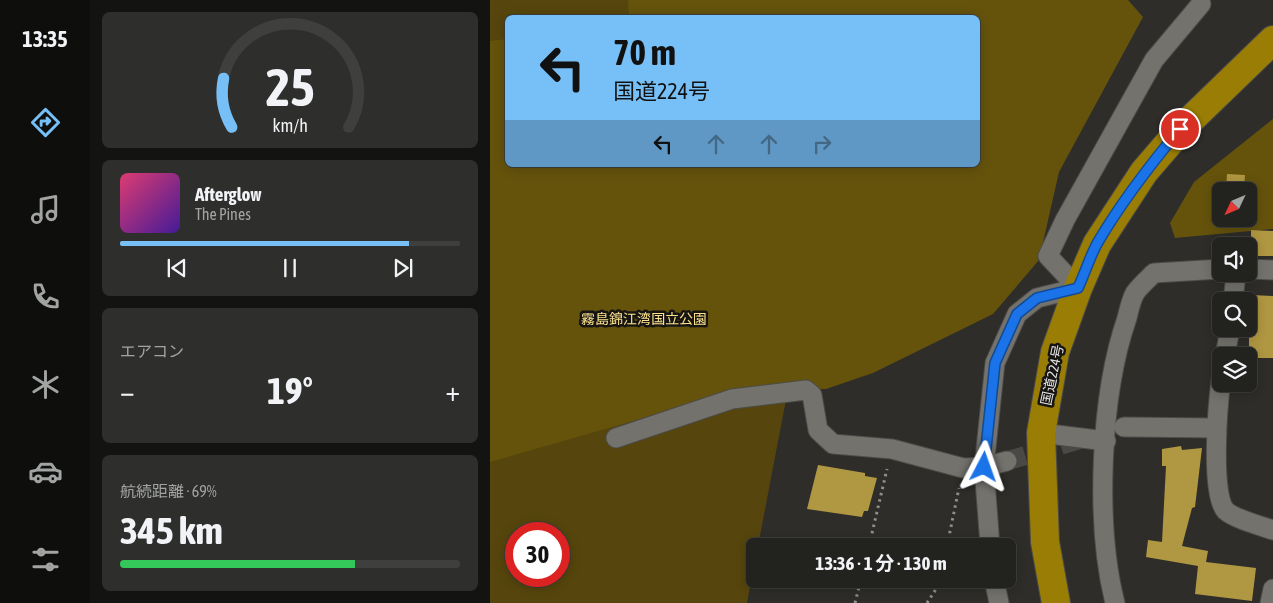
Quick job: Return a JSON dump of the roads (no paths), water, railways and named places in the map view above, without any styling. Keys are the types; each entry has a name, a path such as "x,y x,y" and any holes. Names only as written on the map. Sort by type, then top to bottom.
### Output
{"highway":[{"name":"国道224号","path":"1056,603 1045,542 1041,433 1055,352 1078,288 1098,244 1144,172 1180,129 1273,40"}],"street":[{"path":"989,538 984,467 995,363 1017,314 1037,298 1078,288 1048,256 1065,220 1154,60 1200,4"},
{"path":"1257,269 1273,270"},
{"path":"1115,603 1103,531 1106,441 1112,377 1122,332 1135,293 1154,274 1212,270"},
{"path":"616,438 732,399 806,390 812,395 818,430 833,444 892,449 963,468 984,467 1007,460"},
{"path":"1220,392 1216,428 1219,497 1226,511 1255,525 1273,530"},
{"path":"1124,427 1216,428"},
{"path":"1041,433 1106,441"},
{"path":"996,588 999,603"},
{"path":"1270,603 1273,589"}],"tunnel":[{"path":"1007,461 1085,438"}],"park label":[{"name":"霧島錦江湾国立公園","path":"644,319"}]}
